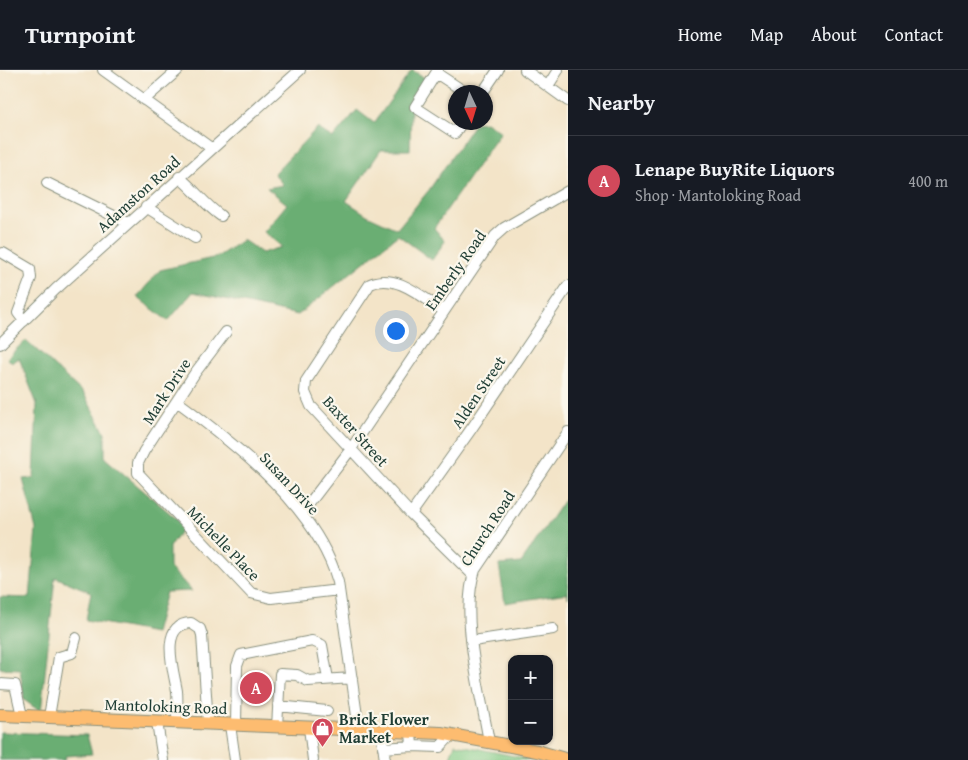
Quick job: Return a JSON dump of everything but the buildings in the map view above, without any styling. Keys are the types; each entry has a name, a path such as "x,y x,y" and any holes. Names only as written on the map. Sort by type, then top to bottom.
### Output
{"main road":[{"name":"Mantoloking Road","path":"0,715 451,735 489,742 532,755 565,759"}],"street":[{"path":"103,70 211,148"},
{"path":"144,100 178,70"},
{"name":"Adamston Road","path":"1,343 146,206 300,70"},
{"path":"488,85 498,70"},
{"path":"525,70 568,101"},
{"path":"548,86 558,70"},
{"path":"448,128 415,106 437,71 456,85"},
{"path":"179,177 196,190 210,209 221,216"},
{"path":"46,184 128,223"},
{"name":"Emberly Road","path":"302,513 351,449 496,236 504,228 567,195"},
{"path":"146,206 195,238"},
{"path":"3,253 30,268 30,278 18,313 24,321"},
{"name":"Baxter Street","path":"444,311 394,280 379,280 370,284 306,381 305,388 311,406 411,514 473,575"},
{"name":"Alden Street","path":"411,514 568,286"},
{"name":"Mark Drive","path":"138,469 138,463 144,451 178,402 195,373 226,332"},
{"name":"Susan Drive","path":"178,402 237,449 302,513 320,540 334,567 339,590 359,730"},
{"name":"Church Road","path":"489,742 469,604 473,575 568,432"},
{"name":"Michelle Place","path":"138,469 140,478 251,594 271,598 339,590"},
{"path":"177,723 177,691 171,663 170,644 175,631 180,625 191,624 200,629 202,635 208,724"},
{"path":"473,642 553,629"},
{"path":"49,717 59,657 72,653 76,638"},
{"path":"235,760 233,725 236,704 237,666 241,655 312,641 322,645 328,679"},
{"path":"277,727 280,674 297,675 308,681 352,678"},
{"path":"0,684 15,685 22,716"},
{"path":"278,706 327,711"},
{"path":"157,722 163,760"},
{"path":"309,728 313,760"},
{"path":"381,731 385,760"},
{"path":"410,732 412,746"},
{"path":"383,748 440,747 451,735"}],"green space":[{"path":"412,70 428,80 411,108 410,150 381,150 346,201 367,215 397,229 429,190 470,130 493,130 493,127 501,132 434,228 445,241 432,260 398,235 298,315 193,292 168,321 137,297 160,270 217,257 243,240 262,253 282,247 264,232 287,204 267,188 283,185 274,173 317,128 333,138 357,110 374,123"},
{"path":"26,340 84,394 105,433 105,458 185,526 169,547 169,567 192,591 166,592 155,633 86,620 91,592 55,577 41,712 24,700 20,669 0,668 0,597 30,598 36,529 23,479 34,478 37,404 19,358 12,363 7,358"},
{"path":"568,494 568,598 567,593 505,603 499,565 521,563"},
{"path":"0,732 87,735 92,754 65,756 66,760 0,760"},
{"path":"455,744 533,760 449,760"}],"place":[{"name":"Lenape BuyRite Liquors","path":"256,688"},
{"name":"Brick Flower Market","path":"323,747"}]}
